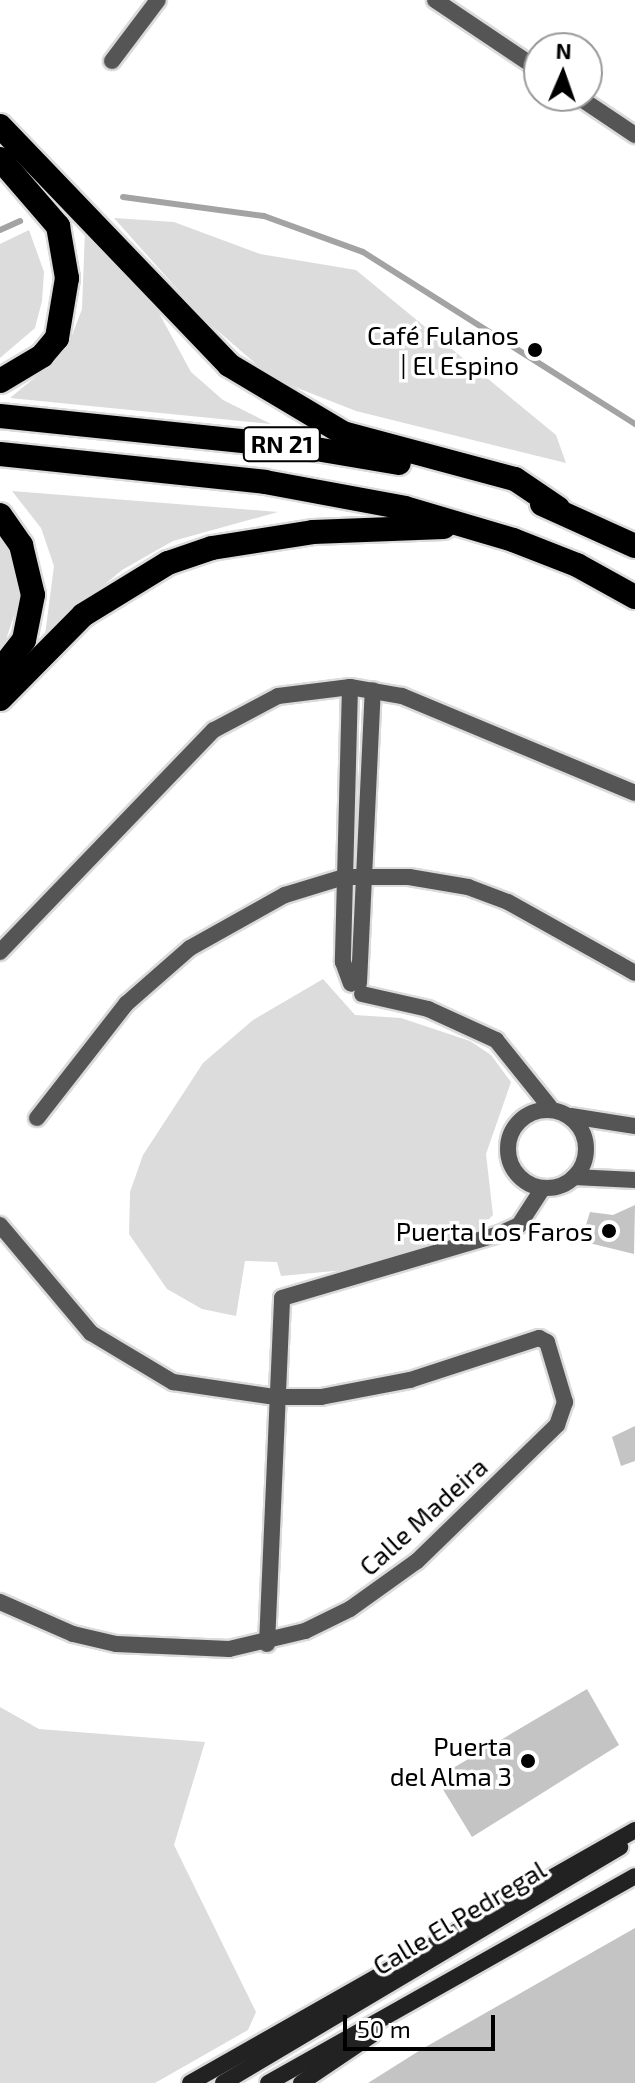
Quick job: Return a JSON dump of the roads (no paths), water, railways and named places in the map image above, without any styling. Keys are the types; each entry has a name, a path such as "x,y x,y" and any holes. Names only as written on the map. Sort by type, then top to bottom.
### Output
{"highway":[{"path":"0,126 240,373 343,433 515,479 558,508"},
{"path":"0,159 42,201 58,226 67,262 57,338 42,356 0,381"},
{"name":"RN 21","path":"0,416 355,455 558,508 635,546"},
{"name":"RN 21","path":"0,454 338,493 473,526 577,565 635,597"},
{"path":"0,515 21,545 33,595 24,640 0,671"},
{"path":"0,699 83,615 168,563 212,548 313,532 473,526"}],"main road":[{"path":"190,2083 559,1867 635,1830"},
{"name":"Calle El Pedregal","path":"223,2083 635,1838"},
{"name":"Calle El Pedregal","path":"268,2083 297,2076 476,1965 635,1876"}],"street":[{"path":"112,61 158,0"},
{"path":"435,0 523,59"},
{"path":"601,112 635,135"},
{"path":"350,687 343,968 357,987 428,1009 496,1040 549,1106 571,1116 635,1126"},
{"path":"0,952 214,730 278,696 350,687 373,690 452,714 635,793"},
{"path":"357,987 368,877 373,690"},
{"path":"37,1118 126,1004 190,948 285,895 344,877 439,880 495,897 635,973"},
{"path":"549,1106 519,1122 513,1146 512,1160 523,1181 541,1191 560,1190 574,1177 582,1146 571,1116"},
{"path":"574,1177 635,1180"},
{"path":"267,1644 278,1305 289,1291 499,1234 519,1225 541,1191"},
{"path":"0,1225 74,1317 115,1352 173,1382 274,1397"},
{"name":"Calle Madeira","path":"0,1602 73,1634 116,1644 229,1649 267,1644 350,1609 417,1561 557,1425 565,1393 547,1342 539,1338 410,1380 321,1397 274,1397"}],"waterway":[{"path":"123,197 264,216 363,252 635,424"},
{"path":"0,230 20,221"}],"place":[{"name":"Café Fulanos | El Espino","path":"535,350"},
{"name":"Puerta Los Faros","path":"609,1231"},
{"name":"Puerta del Alma 3","path":"528,1761"}]}
